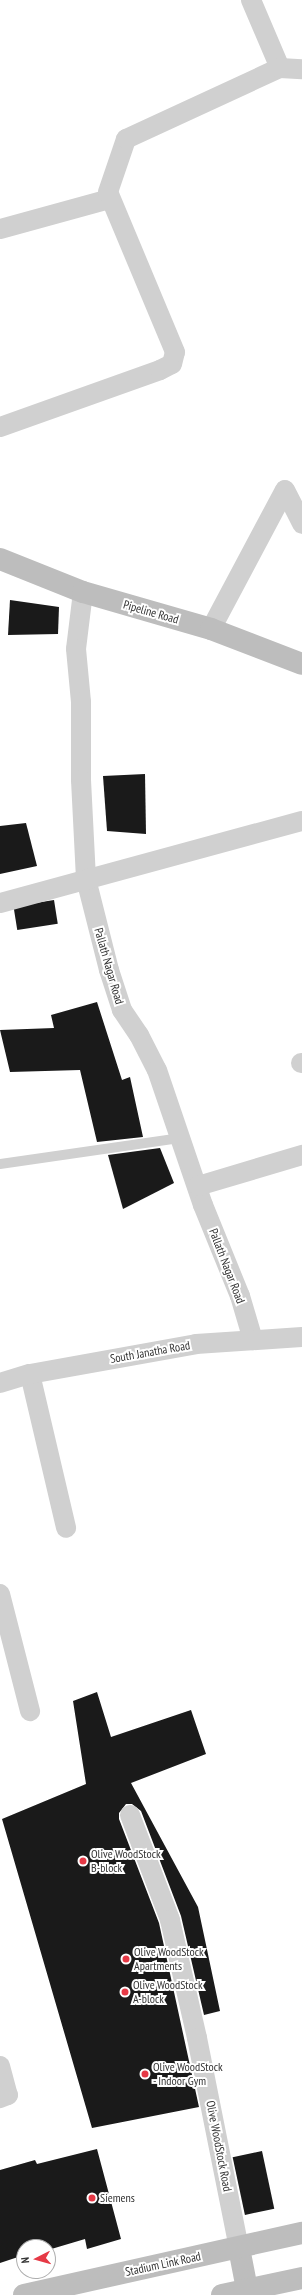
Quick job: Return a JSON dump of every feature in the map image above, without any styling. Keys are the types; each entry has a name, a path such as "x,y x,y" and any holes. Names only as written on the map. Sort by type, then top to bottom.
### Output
{"street":[{"path":"251,0 280,68"},
{"path":"0,427 160,370 172,364 175,352 108,192 126,139 280,68 302,69"},
{"path":"0,229 110,199"},
{"path":"211,629 285,490 302,524"},
{"name":"Pipeline Road","path":"0,559 83,592 211,629 302,664"},
{"name":"Pallath Nagar Road","path":"83,592 76,649 81,702 81,780 86,879 109,970 122,1010 139,1035 157,1070 198,1186 240,1296 254,1340"},
{"path":"0,903 302,821"},
{"path":"198,1186 302,1155"},
{"name":"South Janatha Road","path":"0,1382 30,1374 196,1344 302,1337"},
{"path":"30,1374 66,1528"},
{"path":"0,1594 30,1711"},
{"name":"Olive WoodStock Road","path":"130,1814 170,1920 197,2038 239,2248"},
{"path":"0,2066 8,2095 0,2098"},
{"name":"Stadium Link Road","path":"24,2295 302,2233"},
{"path":"239,2248 247,2289"},
{"path":"222,2295 302,2278"}],"lane":[{"path":"0,1164 181,1138"}],"building":[{"path":"10,600 59,607 58,634 8,635"},
{"path":"145,774 146,834 107,831 103,776"},
{"path":"26,823 37,866 0,874 0,826"},
{"path":"54,900 58,924 17,930 14,906"},
{"path":"97,1002 122,1080 130,1077 143,1137 97,1142 80,1070 10,1072 0,1030 54,1028 51,1015"},
{"path":"160,1148 174,1183 123,1209 108,1155"},
{"name":"Olive WoodStock Apartments","path":"97,1692 111,1737 191,1710 206,1754 131,1783 198,1907 220,2011 204,2015 181,1916 141,1811 132,1804 126,1804 119,1813 119,1819 159,1923 199,2107 92,2128 2,1819 86,1784 73,1701"},
{"path":"97,2149 121,2239 87,2249 85,2239 56,2248 56,2239 16,2239 16,2258 0,2263 0,2170 35,2160 37,2164"},
{"path":"262,2151 274,2209 245,2215 233,2157"}],"place":[{"name":"Olive WoodStock B-block","path":"83,1861"},
{"name":"Olive WoodStock Apartments","path":"126,1959"},
{"name":"Olive WoodStock A-block","path":"125,1992"},
{"name":"Olive WoodStock - Indoor Gym","path":"145,2074"},
{"name":"Siemens","path":"92,2198"}]}
